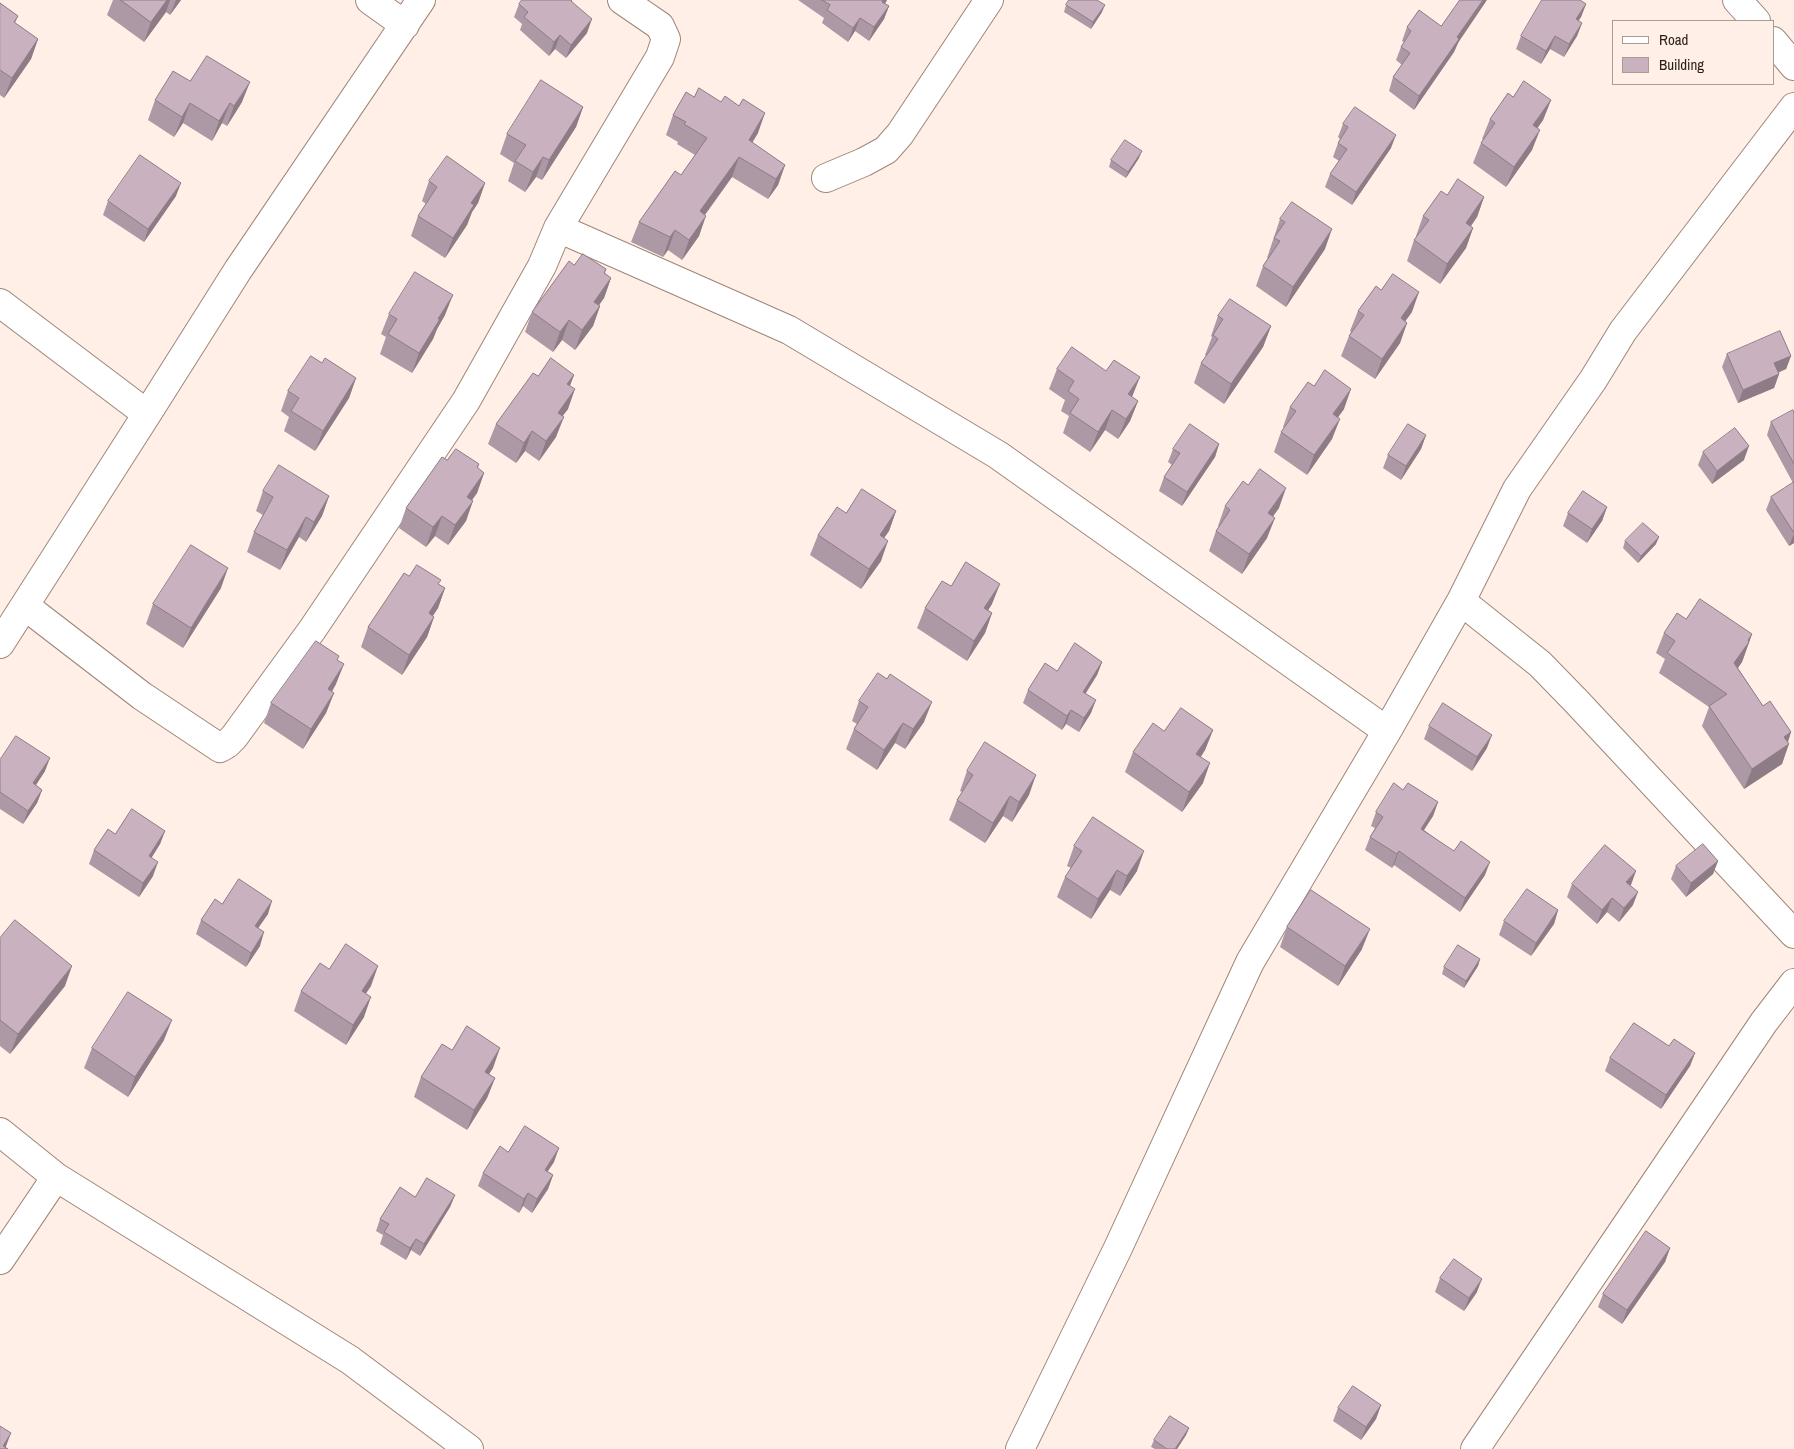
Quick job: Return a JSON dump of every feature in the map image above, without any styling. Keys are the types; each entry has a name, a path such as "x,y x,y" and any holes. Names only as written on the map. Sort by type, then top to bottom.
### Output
{"street":[{"path":"370,0 405,25"},
{"path":"0,644 238,270 421,0"},
{"path":"25,606 142,696 220,748 228,744 312,630 466,402 542,266 558,228 660,57 666,40 660,26 622,0"},
{"path":"826,178 864,162 886,150 900,134 989,0"},
{"path":"1737,0 1755,20"},
{"path":"1774,42 1794,66"},
{"path":"1020,1449 1118,1248 1250,962 1388,731 1461,601 1517,489 1593,380 1623,331 1794,107"},
{"path":"558,228 789,330 998,455 1388,731"},
{"path":"0,303 148,414"},
{"path":"1461,601 1540,664 1794,934"},
{"path":"1475,1449 1488,1433 1764,1022 1794,983"},
{"path":"0,1132 56,1177 350,1360 469,1449"},
{"path":"0,1260 56,1177"}],"building":[{"path":"121,0 167,0 151,22"},
{"path":"522,0 572,0 592,19 571,45 560,35 554,42 524,17 528,12 519,4"},
{"path":"822,0 883,0 882,2 889,6 874,27 860,18 853,28 827,10 830,5"},
{"path":"1069,0 1097,0 1105,5 1093,22 1066,5"},
{"path":"1460,0 1483,0 1457,37 1459,39 1419,96 1393,77 1410,53 1401,47 1411,31 1407,27 1419,10 1441,26"},
{"path":"1542,0 1580,0 1586,4 1576,19 1582,23 1569,44 1555,36 1546,51 1521,36"},
{"path":"0,3 18,16 14,22 38,39 12,78 0,70"},
{"path":"207,56 250,82 234,106 230,103 219,121 190,103 182,117 155,100 173,71 190,81"},
{"path":"541,80 583,107 549,160 543,157 533,172 515,161 526,145 507,134"},
{"path":"1524,81 1551,100 1533,125 1540,130 1514,167 1481,143 1495,123 1490,119 1508,93 1513,97"},
{"path":"699,88 721,102 725,96 739,106 743,99 765,113 749,140 785,165 776,179 739,157 700,211 706,216 689,240 675,230 670,237 639,222 675,171 681,175 707,138 673,115 686,92 694,97"},
{"path":"1355,107 1396,135 1356,192 1330,174 1347,149 1338,143 1348,127 1343,124"},
{"path":"1125,140 1142,151 1128,172 1111,160"},
{"path":"140,155 181,183 148,229 108,201"},
{"path":"447,156 485,183 471,203 474,205 453,238 418,216 437,187 429,181"},
{"path":"1458,179 1484,197 1466,223 1473,228 1447,264 1414,240 1429,220 1423,216 1441,191 1447,195"},
{"path":"1292,202 1332,229 1293,287 1263,266 1280,241 1274,238 1285,222 1280,219"},
{"path":"583,254 606,269 604,273 611,278 594,302 600,306 582,330 569,320 560,332 532,312 569,261 574,265"},
{"path":"415,272 453,295 419,353 388,334 397,319 389,314"},
{"path":"1393,274 1419,292 1401,318 1407,323 1382,359 1349,336 1364,315 1358,311 1376,286 1381,290"},
{"path":"1230,299 1271,326 1231,384 1201,363 1218,339 1213,335 1223,319 1218,316"},
{"path":"1780,331 1791,356 1774,363 1779,374 1743,390 1727,354"},
{"path":"1072,347 1106,371 1114,360 1140,377 1128,394 1138,401 1126,419 1112,410 1098,432 1070,413 1079,399 1068,391 1074,381 1057,369"},
{"path":"311,356 322,363 325,358 356,378 323,431 291,411 299,398 288,391"},
{"path":"551,358 574,375 567,384 575,389 558,413 564,417 546,441 532,431 524,443 496,424 533,373 538,376"},
{"path":"1325,370 1351,389 1333,414 1340,419 1314,455 1281,432 1296,411 1290,407 1308,382 1314,386"},
{"path":"1793,410 1794,413 1794,464 1771,422"},
{"path":"1190,424 1219,444 1187,492 1164,477 1180,453 1173,449"},
{"path":"1408,424 1426,435 1406,466 1388,455"},
{"path":"1735,428 1749,446 1717,471 1703,452"},
{"path":"456,449 479,464 477,467 484,473 467,497 473,501 455,525 442,516 433,527 406,508 442,457 447,460"},
{"path":"279,465 329,496 314,522 306,517 287,550 254,532 273,497 263,491"},
{"path":"1260,469 1286,488 1268,513 1275,518 1249,554 1216,531 1230,510 1225,506 1243,481 1248,485"},
{"path":"1794,482 1794,533 1771,497"},
{"path":"862,489 896,511 880,535 888,541 869,569 818,535 837,507 846,513"},
{"path":"1583,491 1607,507 1592,529 1568,513"},
{"path":"1643,523 1659,537 1641,556 1625,541"},
{"path":"191,545 228,568 191,628 153,604"},
{"path":"966,562 1000,584 984,608 992,613 974,641 925,608 942,581 951,586"},
{"path":"417,565 441,580 438,584 445,588 429,613 434,617 409,655 368,627 404,573 409,576"},
{"path":"1700,599 1752,634 1748,640 1749,642 1734,663 1763,706 1770,701 1791,732 1784,737 1789,744 1752,769 1709,706 1727,694 1667,653 1675,641 1664,633 1677,613 1686,619"},
{"path":"316,641 339,656 337,660 344,664 328,689 334,693 311,729 271,703"},
{"path":"1075,643 1102,662 1083,692 1096,700 1084,718 1071,710 1067,716 1028,690 1045,663 1057,671"},
{"path":"878,673 887,679 890,674 932,702 913,729 903,723 884,750 854,729 868,707 859,701"},
{"path":"1443,703 1492,735 1477,757 1429,726"},
{"path":"1181,708 1213,730 1196,754 1210,763 1189,792 1133,752 1153,723 1164,731"},
{"path":"16,736 50,758 33,783 42,790 28,811 0,792 0,760"},
{"path":"985,742 1036,775 1019,802 1010,796 993,823 957,800 973,775 967,771"},
{"path":"1394,783 1403,790 1408,783 1438,802 1421,829 1454,851 1461,841 1490,862 1465,898 1399,851 1397,854 1370,837 1383,817 1376,812"},
{"path":"132,809 165,831 149,856 158,862 143,883 94,850 108,829 115,834"},
{"path":"1093,817 1144,851 1127,876 1117,870 1098,899 1065,877 1082,851 1074,846"},
{"path":"1703,844 1718,861 1691,883 1676,866"},
{"path":"1605,845 1636,871 1626,882 1638,892 1624,908 1612,898 1602,910 1572,884"},
{"path":"239,879 272,901 255,926 264,932 251,953 201,920 215,899 222,904"},
{"path":"1527,889 1558,910 1536,943 1504,921"},
{"path":"1311,890 1370,929 1345,966 1287,927"},
{"path":"15,920 72,966 18,1034 0,1020 0,938"},
{"path":"346,944 378,966 362,991 371,997 353,1025 301,991 320,963 329,969"},
{"path":"1458,945 1480,959 1466,981 1444,967"},
{"path":"128,992 172,1020 135,1077 92,1048"},
{"path":"1634,1023 1669,1046 1674,1039 1695,1053 1666,1095 1610,1058"},
{"path":"467,1026 500,1048 485,1072 495,1078 474,1110 421,1077 442,1044 452,1050"},
{"path":"525,1126 559,1148 545,1170 553,1175 537,1199 528,1193 524,1199 483,1173 500,1146 508,1152"},
{"path":"427,1178 455,1195 424,1244 416,1239 410,1248 384,1232 389,1224 380,1219 400,1187 415,1197"},
{"path":"1646,1231 1670,1248 1627,1310 1603,1294"},
{"path":"1454,1259 1482,1279 1469,1298 1440,1278"},
{"path":"1353,1386 1381,1405 1366,1427 1338,1408"},
{"path":"1170,1416 1189,1428 1175,1449 1167,1449 1154,1440"},
{"path":"0,1426 11,1433 3,1446 8,1449 0,1449"}]}
